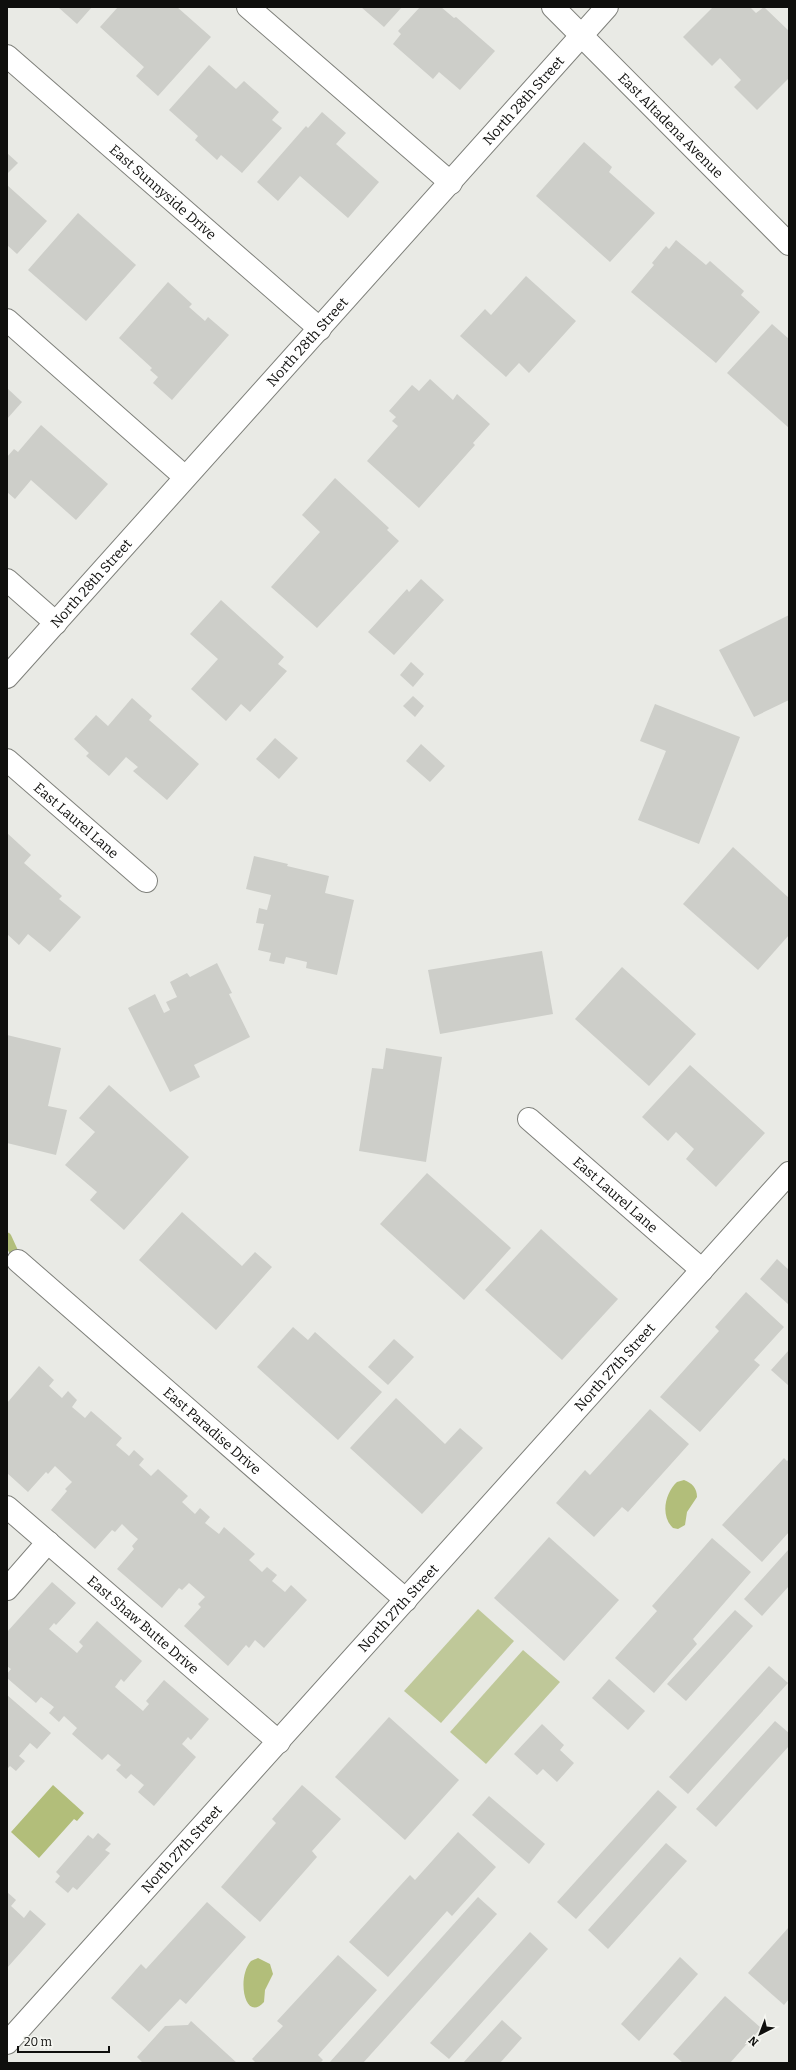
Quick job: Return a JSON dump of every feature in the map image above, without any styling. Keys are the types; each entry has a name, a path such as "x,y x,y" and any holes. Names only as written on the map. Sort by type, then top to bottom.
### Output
{"street":[{"path":"248,7 451,183"},
{"name":"East Altadena Avenue","path":"554,7 789,244"},
{"name":"North 28th Street","path":"7,677 185,477 451,183 607,7"},
{"name":"East Sunnyside Drive","path":"7,56 320,329"},
{"path":"7,320 185,477"},
{"path":"7,580 56,623"},
{"name":"East Laurel Lane","path":"7,760 146,880"},
{"name":"East Laurel Lane","path":"529,1119 702,1270"},
{"name":"North 27th Street","path":"7,2043 789,1173"},
{"name":"East Paradise Drive","path":"18,1261 406,1600"},
{"name":"East Shaw Butte Drive","path":"7,1507 278,1742"},
{"path":"7,1589 48,1542"}],"shaded area":[{"path":"684,1480 694,1486 697,1497 687,1512 685,1525 678,1529 673,1528 669,1523 665,1511 669,1492 677,1482"},
{"path":"478,1609 514,1641 441,1723 404,1691"},
{"path":"523,1650 560,1682 486,1764 450,1732"},
{"path":"53,1785 84,1813 77,1821 74,1819 39,1858 11,1832"},
{"path":"258,1958 270,1964 273,1974 265,1990 264,2002 257,2007 252,2007 248,2003 245,1996 244,1978 246,1969 251,1961"}],"building":[{"path":"58,7 92,7 77,24"},
{"path":"118,7 177,7 211,37 158,96 136,76 144,67 100,27"},
{"path":"361,7 402,7 384,27"},
{"path":"420,7 441,7 454,18 456,17 495,51 460,90 439,72 433,79 393,44 401,34 398,31"},
{"path":"713,7 750,7 756,13 764,7 789,31 789,78 757,110 734,87 741,80 720,58 712,66 683,37"},
{"path":"209,65 236,89 244,81 279,112 272,120 282,128 242,173 221,155 217,160 195,140 198,136 169,110"},
{"path":"322,112 346,133 336,144 379,182 348,218 300,176 278,201 257,182 306,126 308,128"},
{"path":"584,142 612,167 609,172 655,213 610,262 536,196"},
{"path":"7,153 18,163 7,174"},
{"path":"7,185 47,221 17,254 7,245"},
{"path":"78,213 136,265 86,321 28,270"},
{"path":"676,240 706,265 710,261 744,291 741,295 760,312 716,363 631,292 654,265 652,263 666,246 669,249"},
{"path":"526,276 576,321 529,373 519,363 506,377 460,336 485,309 491,315"},
{"path":"168,282 192,304 189,307 205,321 208,317 229,335 172,400 153,383 158,377 150,370 152,368 119,338"},
{"path":"772,324 789,339 789,428 727,373"},
{"path":"430,379 453,400 457,394 490,424 473,443 475,445 419,508 367,461 398,426 392,421 396,417 389,411 412,385 419,391"},
{"path":"7,388 22,402 7,419"},
{"path":"41,425 108,484 76,520 31,480 15,499 7,492 7,457 14,449 18,452"},
{"path":"335,478 389,528 387,530 399,541 317,628 271,587 320,532 302,515"},
{"path":"421,579 444,600 394,655 368,632 407,589 409,592"},
{"path":"221,600 284,657 278,664 287,671 250,712 241,704 226,721 191,689 218,659 190,634"},
{"path":"789,615 789,700 754,717 719,650"},
{"path":"411,662 424,674 413,687 400,675"},
{"path":"413,696 424,706 415,717 403,706"},
{"path":"132,698 152,716 149,720 199,764 167,800 133,771 138,767 126,757 109,776 86,756 89,753 74,739 96,715 108,726"},
{"path":"655,704 740,737 699,844 638,820 666,751 640,741"},
{"path":"275,738 298,758 279,779 256,759"},
{"path":"421,744 445,766 430,782 406,761"},
{"path":"7,833 31,855 24,863 62,896 59,899 81,917 50,952 28,934 19,945 7,934"},
{"path":"733,847 789,898 789,935 758,970 683,904"},
{"path":"254,856 329,876 325,893 354,900 337,975 306,968 307,962 286,957 284,964 269,961 271,953 258,950 264,924 256,923 259,908 267,910 271,895 246,889"},
{"path":"542,951 553,1014 440,1034 428,970"},
{"path":"217,963 232,993 229,994 250,1037 194,1065 200,1077 170,1092 128,1008 155,994 164,1013 170,1010 166,1002 177,997 170,982 187,973 190,977"},
{"path":"622,967 696,1034 649,1086 575,1019"},
{"path":"7,1035 61,1048 48,1106 67,1110 56,1155 7,1143"},
{"path":"386,1048 442,1057 426,1162 359,1151 372,1068 383,1069"},
{"path":"690,1065 765,1133 716,1187 686,1159 694,1149 676,1132 668,1141 642,1117"},
{"path":"109,1085 189,1157 124,1230 90,1200 97,1192 65,1165 95,1132 79,1118"},
{"path":"427,1173 511,1248 464,1300 380,1224"},
{"path":"182,1212 242,1266 255,1252 272,1267 216,1330 139,1260"},
{"path":"541,1229 618,1299 562,1360 485,1290"},
{"path":"777,1259 789,1270 789,1305 760,1279"},
{"path":"746,1292 784,1327 754,1360 760,1365 700,1432 660,1397 719,1331 715,1327"},
{"path":"293,1327 308,1340 315,1332 382,1392 338,1440 257,1367"},
{"path":"394,1339 414,1357 388,1385 368,1367"},
{"path":"789,1350 789,1386 771,1370"},
{"path":"39,1366 54,1380 49,1386 62,1398 68,1391 77,1400 72,1407 85,1418 91,1411 122,1438 116,1445 129,1456 134,1450 144,1459 139,1465 151,1476 158,1469 188,1496 182,1502 195,1514 200,1508 210,1517 205,1523 219,1534 224,1527 255,1554 249,1560 262,1572 267,1567 277,1575 272,1581 285,1592 291,1585 307,1600 264,1648 255,1640 249,1648 246,1645 228,1666 184,1626 201,1607 198,1604 205,1597 189,1583 182,1590 179,1588 162,1608 117,1569 134,1549 132,1546 138,1539 122,1524 115,1532 112,1530 95,1549 51,1510 67,1491 65,1489 72,1482 55,1466 48,1474 46,1472 28,1492 7,1473 7,1403"},
{"path":"396,1398 445,1444 460,1428 483,1448 422,1514 350,1448"},
{"path":"650,1409 689,1444 628,1512 622,1507 594,1537 556,1503 585,1470 590,1475"},
{"path":"784,1458 787,1461 789,1459 789,1532 762,1562 722,1525"},
{"path":"549,1537 619,1600 564,1661 494,1598"},
{"path":"712,1538 751,1572 693,1639 697,1644 654,1693 615,1658 657,1611 652,1606"},
{"path":"789,1549 789,1586 762,1616 744,1599"},
{"path":"52,1582 76,1603 56,1625 54,1623 49,1629 77,1653 83,1646 79,1642 97,1621 142,1661 124,1682 121,1679 115,1687 143,1711 149,1704 146,1701 164,1680 209,1719 191,1740 188,1737 182,1744 196,1757 154,1806 138,1792 144,1785 131,1774 126,1779 116,1770 121,1765 108,1754 102,1760 72,1734 77,1728 64,1716 59,1722 49,1713 54,1707 41,1697 36,1703 7,1678 7,1674 11,1669 7,1666 7,1632"},
{"path":"735,1610 753,1626 686,1701 667,1684"},
{"path":"769,1666 788,1683 688,1794 669,1777"},
{"path":"609,1679 645,1711 628,1730 592,1698"},
{"path":"7,1695 51,1733 37,1749 30,1743 19,1756 25,1761 16,1771 10,1766 7,1769"},
{"path":"389,1717 459,1780 405,1840 335,1777"},
{"path":"775,1721 789,1733 789,1746 716,1827 696,1809"},
{"path":"542,1724 564,1745 560,1750 574,1763 557,1782 543,1769 537,1775 514,1754"},
{"path":"302,1785 341,1819 312,1851 317,1857 260,1922 221,1887 276,1823 272,1819"},
{"path":"658,1790 677,1807 576,1919 557,1902"},
{"path":"489,1796 545,1844 529,1864 472,1815"},
{"path":"458,1832 496,1867 452,1916 447,1911 388,1977 349,1942 410,1875 415,1880"},
{"path":"98,1833 111,1844 105,1850 110,1853 77,1890 73,1887 68,1893 55,1882 60,1876 56,1872 88,1835 93,1839"},
{"path":"666,1843 687,1861 608,1949 588,1930"},
{"path":"7,1892 16,1900 11,1906 24,1918 30,1910 46,1924 7,1968"},
{"path":"478,1897 497,1914 363,2063 329,2063"},
{"path":"207,1902 246,1937 186,2004 180,1999 149,2032 111,1998 141,1964 146,1969"},
{"path":"789,1927 789,1999 784,2005 748,1973"},
{"path":"530,1932 548,1949 449,2059 430,2043"},
{"path":"338,1955 377,1990 318,2055 323,2060 320,2063 256,2063 252,2059 283,2026 277,2021"},
{"path":"680,1957 698,1974 639,2041 621,2024"},
{"path":"725,1996 761,2028 730,2063 683,2063 673,2054"},
{"path":"502,2020 522,2038 500,2063 463,2063"},
{"path":"191,2021 237,2063 143,2063 137,2057 165,2026 188,2025"}],"waterway":[{"path":"7,1237 18,1261"}]}
